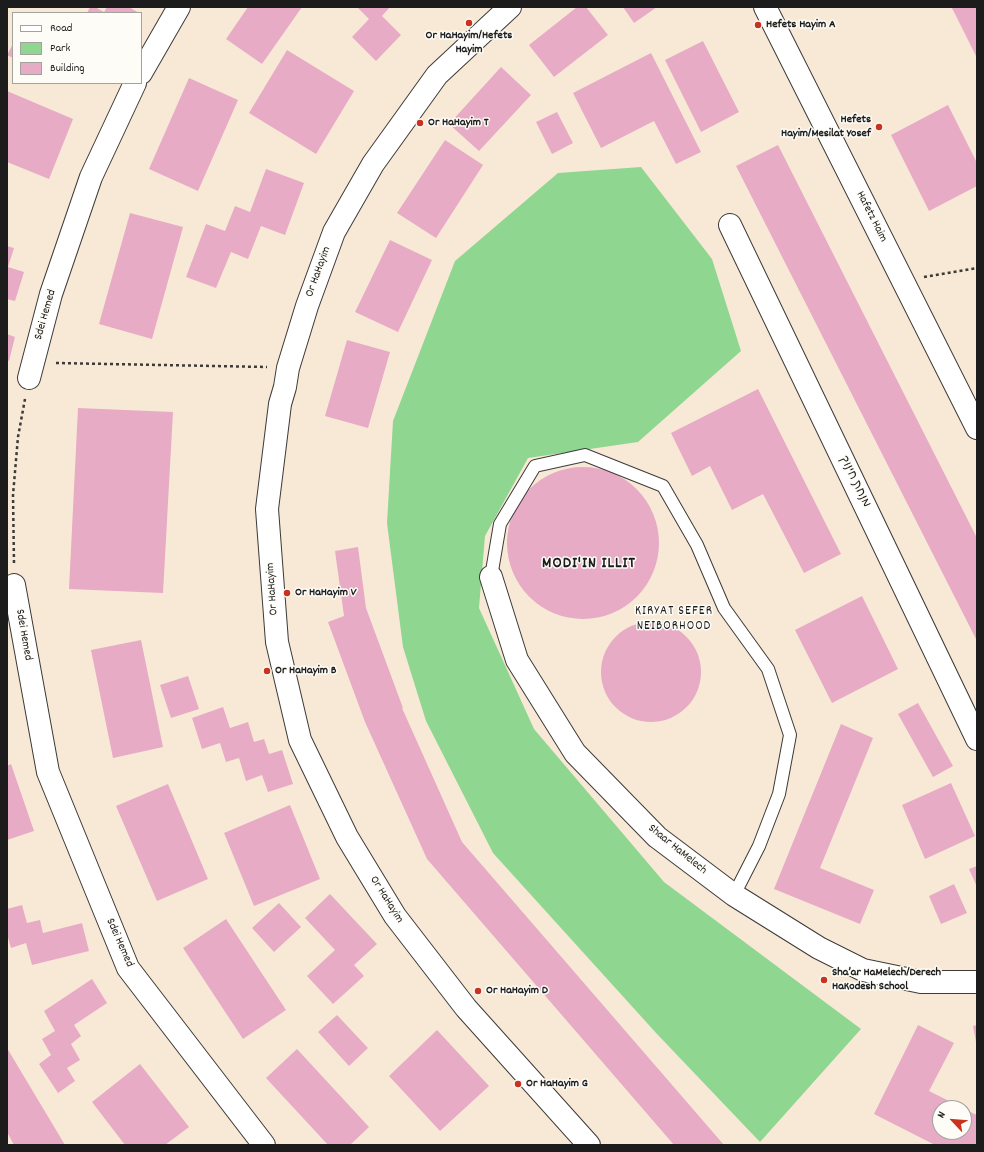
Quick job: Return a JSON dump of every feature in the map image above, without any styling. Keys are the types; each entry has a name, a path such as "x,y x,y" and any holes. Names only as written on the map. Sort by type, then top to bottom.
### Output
{"street":[{"path":"142,71 179,7"},
{"name":"Or HaHayim","path":"510,7 437,75 373,164 334,232 307,306 288,368 280,404 267,509 277,642 300,740 347,837 395,916 466,1008 589,1145"},
{"name":"Hafetz Haim","path":"765,7 977,428"},
{"name":"Sdei Hemed","path":"31,370 51,294 91,177 135,84"},
{"name":"מנחת חינוך","path":"730,225 977,738"},
{"name":"Shaar HaMelech","path":"491,577 517,660 575,753 657,837 734,895 819,948 864,970 921,982 977,982"},
{"name":"Sdei Hemed","path":"14,585 48,772 128,968 264,1145"}],"lane":[{"path":"491,577 500,524 535,466 585,455 663,486 697,545 724,608 768,669 790,736 779,794 759,846 734,895"}],"path":[{"path":"903,280 977,268"},
{"path":"14,585 13,495 18,437 31,370 288,368"}],"green space":[{"path":"641,167 712,259 741,351 638,442 528,458 485,536 479,608 534,729 664,882 861,1029 760,1142 657,1034 493,853 426,721 403,647 387,523 393,421 455,261 558,173"}],"building":[{"path":"90,7 95,7 104,12 88,12"},
{"path":"107,7 129,7 137,12 104,12"},
{"path":"248,7 302,7 262,64 226,39"},
{"path":"357,7 390,7 382,16 401,35 376,61 352,37 369,19"},
{"path":"577,7 586,7 608,35 554,77 529,45"},
{"path":"623,7 657,7 634,23"},
{"path":"951,7 977,7 977,58 953,10"},
{"path":"703,41 739,112 701,132 665,60"},
{"path":"12,46 12,58 7,55"},
{"path":"287,50 354,91 316,154 249,113"},
{"path":"651,53 701,152 676,164 654,121 601,148 573,93"},
{"path":"501,67 531,95 479,151 449,124"},
{"path":"189,78 238,100 198,191 149,169"},
{"path":"7,91 73,119 49,179 7,162"},
{"path":"948,105 977,163 977,186 929,211 891,135"},
{"path":"557,112 573,143 552,154 536,122"},
{"path":"445,140 483,165 436,238 397,213"},
{"path":"778,145 977,538 977,641 736,166"},
{"path":"266,169 304,183 285,235 261,226 248,259 231,252 216,288 186,277 206,224 225,231 235,206 250,212"},
{"path":"130,213 183,227 152,339 99,324"},
{"path":"390,240 432,260 398,332 355,312"},
{"path":"7,246 14,248 8,267 24,272 15,301 7,299"},
{"path":"7,334 15,337 9,361 7,360"},
{"path":"347,340 390,352 368,428 325,416"},
{"path":"758,389 841,554 804,573 763,494 732,510 710,466 692,476 671,433"},
{"path":"78,408 173,412 163,593 69,589"},
{"path":"583,467 598,469 619,476 641,495 650,507 653,514 659,543 657,558 650,579 631,601 619,610 612,613 583,619 568,617 547,610 525,591 516,579 513,572 507,543 509,528 516,507 535,485 547,476 554,473"},
{"path":"358,547 366,608 402,708 462,842 724,1145 674,1145 427,859 365,722 328,622 344,616 335,551"},
{"path":"862,596 898,669 832,703 795,630"},
{"path":"651,622 670,626 686,637 697,653 701,672 697,691 686,707 670,718 651,722 632,718 616,707 605,691 601,672 605,653 616,637 632,626"},
{"path":"141,640 163,747 113,758 91,650"},
{"path":"188,676 199,709 171,718 160,685"},
{"path":"918,703 953,766 933,777 898,714"},
{"path":"223,707 230,728 248,722 254,742 264,739 269,754 282,750 293,784 268,792 262,775 246,781 239,758 226,762 220,743 202,749 192,718"},
{"path":"841,724 873,738 820,868 874,890 860,924 774,889"},
{"path":"11,764 34,831 7,840 7,766"},
{"path":"951,783 975,836 925,859 902,805"},
{"path":"168,784 208,879 157,901 116,806"},
{"path":"290,805 320,879 254,906 224,833"},
{"path":"977,866 977,887 969,869"},
{"path":"954,884 967,913 941,924 929,896"},
{"path":"330,894 377,944 354,965 364,976 333,1004 307,976 335,950 305,918"},
{"path":"279,903 301,927 274,952 252,928"},
{"path":"22,905 27,923 40,920 43,933 82,923 89,951 32,965 26,943 11,948 7,934 7,909"},
{"path":"226,919 286,1010 243,1039 183,948"},
{"path":"92,979 107,1003 74,1025 81,1036 71,1044 80,1060 67,1068 75,1081 58,1093 39,1064 51,1055 42,1039 55,1031 44,1011"},
{"path":"337,1015 368,1048 349,1066 318,1032"},
{"path":"918,1025 954,1043 929,1091 947,1100 932,1100 932,1140 972,1140 972,1113 977,1115 977,1145 935,1145 874,1114"},
{"path":"977,1025 977,1042 976,1042 973,1026"},
{"path":"437,1030 489,1086 440,1131 389,1076"},
{"path":"7,1048 65,1145 14,1145 7,1132"},
{"path":"297,1049 369,1127 350,1145 328,1145 266,1078"},
{"path":"140,1064 189,1127 165,1145 125,1145 92,1102"}],"place":[{"name":"Or HaHayim/Hefets Hayim","path":"469,23"},
{"name":"Hefets Hayim A","path":"758,25"},
{"name":"Or HaHayim T","path":"420,123"},
{"name":"Hefets Hayim/Mesilat Yosef","path":"879,127"},
{"name":"Or HaHayim V","path":"287,593"},
{"name":"Or HaHayim B","path":"267,671"},
{"name":"Sha’ar HaMelech/Derech HaKodesh School","path":"824,980"},
{"name":"Or HaHayim D","path":"478,991"},
{"name":"Or HaHayim G","path":"518,1084"}],"district":[{"name":"MODI'IN ILLIT","path":"589,565"},
{"name":"KIRYAT SEFER NEIBORHOOD","path":"674,620"}]}
